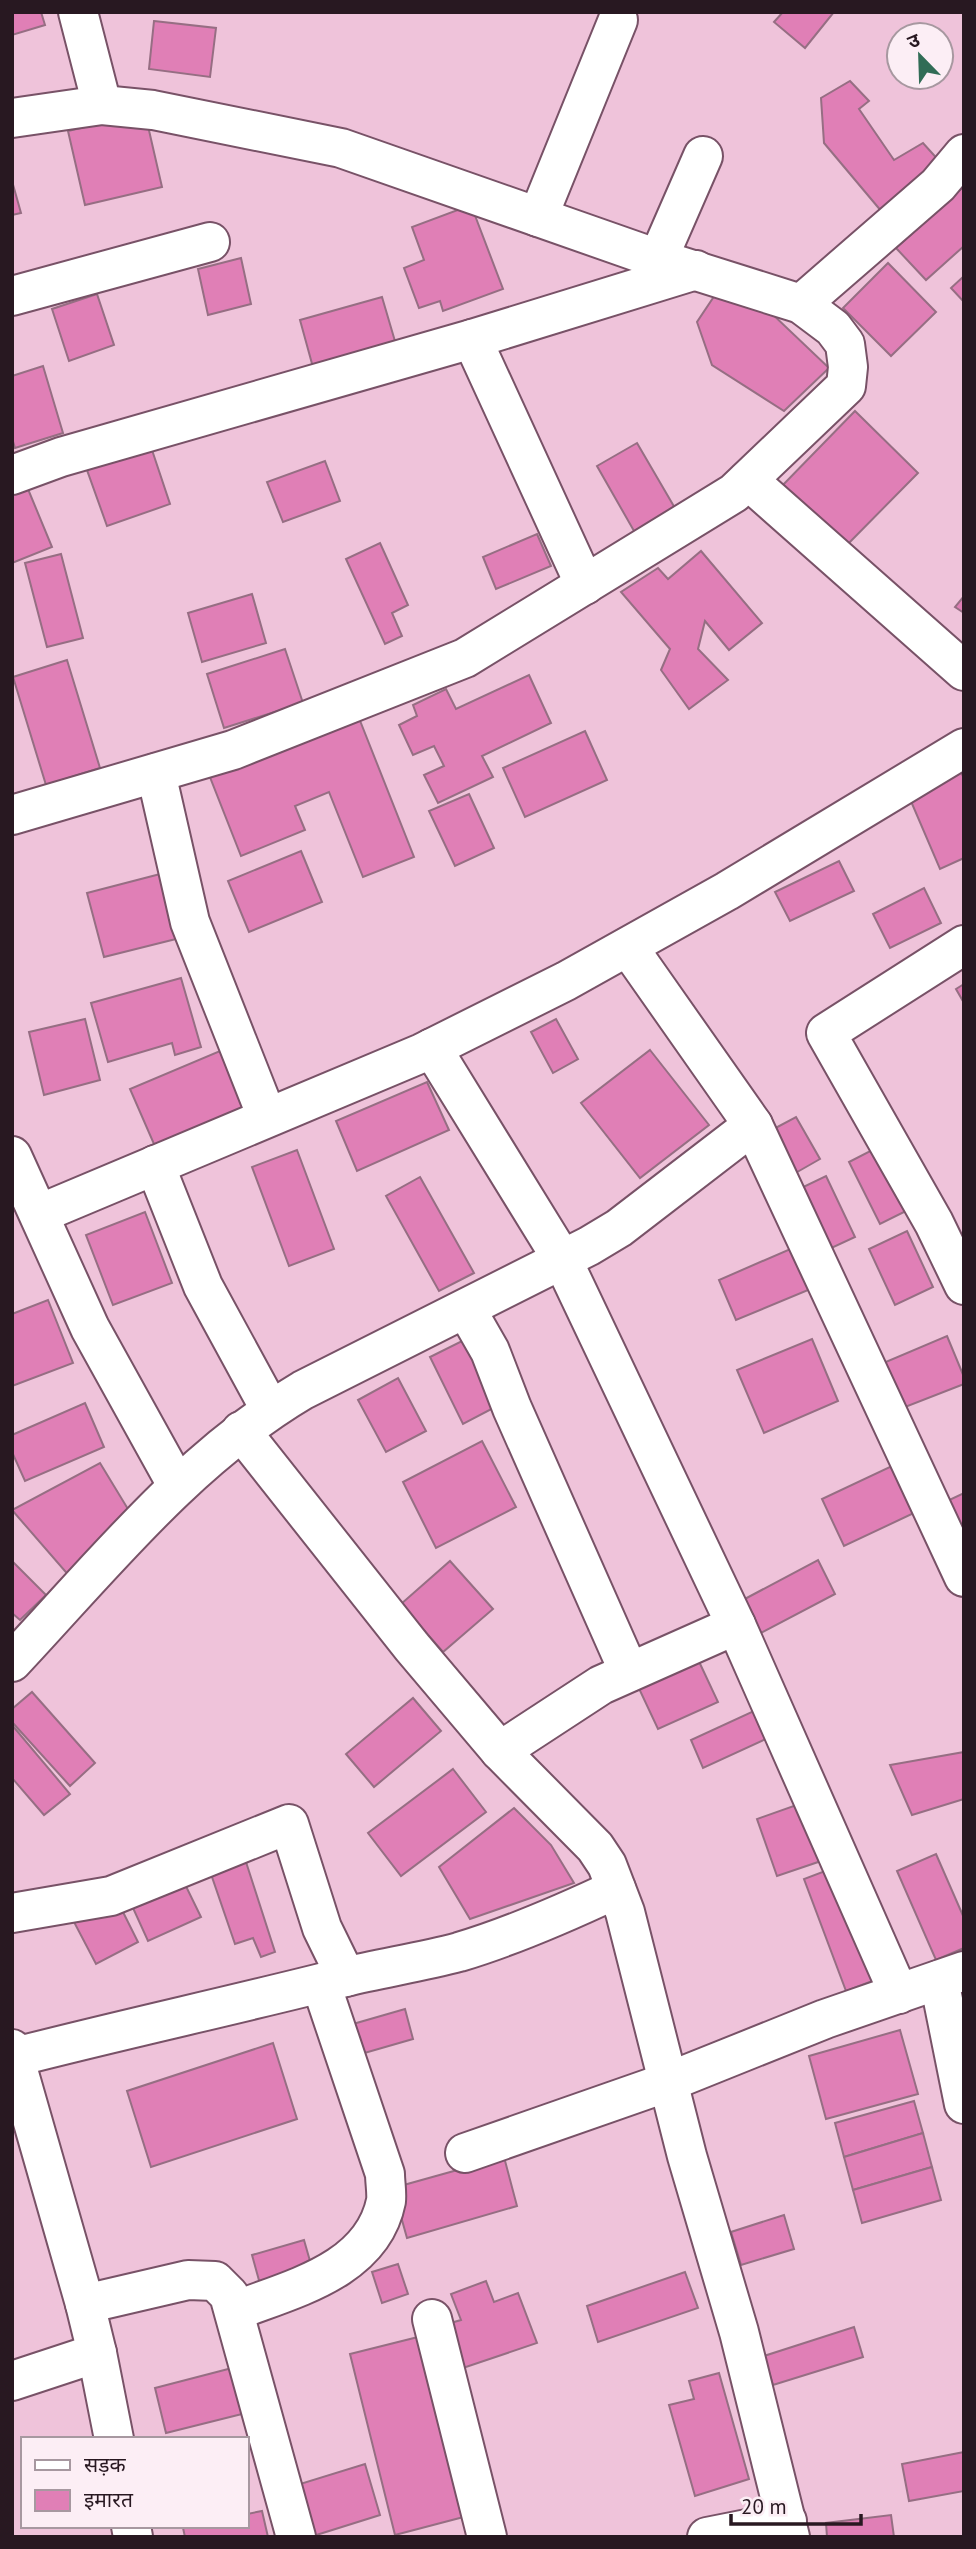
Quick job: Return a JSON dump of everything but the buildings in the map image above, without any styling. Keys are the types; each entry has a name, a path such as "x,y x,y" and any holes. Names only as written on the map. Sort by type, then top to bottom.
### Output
{"street":[{"path":"78,12 102,105"},
{"path":"538,217 618,20"},
{"path":"12,118 102,105 153,110 341,148 658,259 801,304 834,328 845,344 848,367 846,386 734,493 465,658 233,750 12,815"},
{"path":"801,304 938,185 964,154"},
{"path":"658,259 703,156"},
{"path":"12,296 210,242"},
{"path":"12,475 61,457 472,339 696,270"},
{"path":"472,339 585,585"},
{"path":"748,480 964,671"},
{"path":"38,1214 432,1048 566,981 738,885 964,748"},
{"path":"156,773 190,922 267,1117"},
{"path":"964,945 826,1033 952,1230 964,1285"},
{"path":"628,947 753,1125 964,1577"},
{"path":"432,1048 562,1259 736,1625 899,1994"},
{"path":"12,1662 177,1485 256,1420 303,1390 589,1246 618,1228 753,1125"},
{"path":"12,1156 90,1328 177,1485"},
{"path":"155,1165 256,1420 412,1647 500,1751 595,1847 607,1865 625,1912 687,2156 739,2332 788,2529 707,2537"},
{"path":"466,1309 490,1351 512,1408 629,1672"},
{"path":"500,1751 601,1685 736,1625"},
{"path":"12,1913 111,1896 289,1824 323,1928 333,1980 385,2174 386,2200 372,2234 353,2257 331,2273 235,2311"},
{"path":"114,2437 85,2304 13,2053 458,1952 557,1917 616,1889"},
{"path":"465,2152 668,2082 825,2020 952,1975 964,2104"},
{"path":"85,2304 188,2280 215,2281 229,2295 296,2537"},
{"path":"432,2319 487,2537"},
{"path":"12,2381 97,2353"}]}
